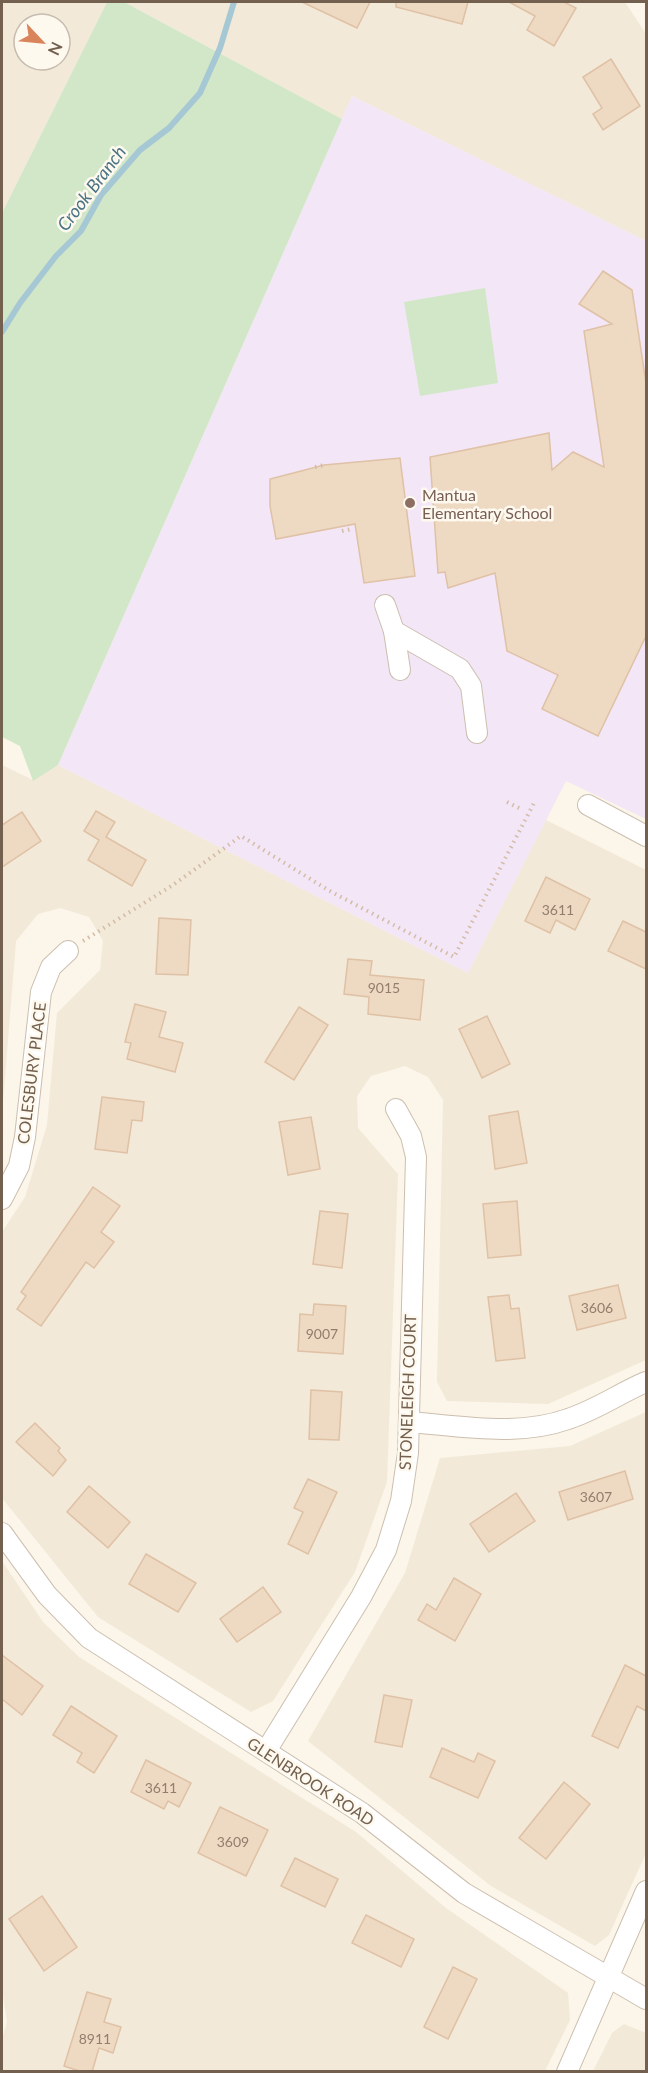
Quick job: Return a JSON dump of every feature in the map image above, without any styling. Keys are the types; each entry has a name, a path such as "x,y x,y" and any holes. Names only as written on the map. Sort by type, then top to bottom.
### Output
{"street":[{"path":"385,605 394,631 400,670"},
{"path":"394,631 460,669 471,686 477,733"},
{"path":"588,805 646,836"},
{"name":"COLESBURY PLACE","path":"2,1199 19,1166 25,1137 41,992 51,967 68,951"},
{"name":"STONELEIGH COURT","path":"266,1751 361,1597 386,1550 401,1501 408,1453 416,1157 411,1136 396,1109"},
{"path":"409,1422 487,1428 545,1425 584,1413 646,1382"},
{"name":"GLENBROOK ROAD","path":"2,1533 47,1595 89,1638 362,1813 464,1893 646,1999"},
{"path":"567,2072 646,1891"}],"path":[{"path":"315,467 324,465"},
{"path":"342,531 352,529"},
{"path":"507,802 521,809"},
{"path":"68,951 173,885 241,836 328,890 454,957 534,803"}],"shaded area":[{"path":"2,2 107,2 2,213"},
{"path":"124,2 625,2 646,34 646,241 352,96 342,119"},
{"name":"Mantua Elementary School","path":"352,96 646,241 646,819 566,781 468,973 58,765"},
{"path":"2,765 33,780 58,765 468,973 546,820 646,870 646,1360 548,1404 447,1401 437,1382 443,1100 428,1077 405,1066 371,1076 357,1096 358,1128 398,1174 387,1482 355,1572 273,1701 251,1712 98,1617 2,1498 2,1232 25,1197 47,1125 57,1013 100,970 103,941 89,917 60,908 38,914 16,941 2,1114"},
{"path":"646,1412 646,1853 609,1935 595,1946 491,1886 308,1741 405,1573 440,1458 570,1446"},
{"path":"2,1561 43,1622 79,1657 356,1832 446,1908 568,1993 570,2020 545,2071 2,2071 2,2039 7,2022 2,1990"},
{"path":"624,2024 646,2033 646,2071 593,2071 612,2033"}],"green space":[{"path":"107,2 124,2 342,119 58,765 33,781 20,746 2,737 2,213"},
{"path":"485,288 498,383 420,396 404,302"}],"building":[{"path":"302,2 370,2 357,28"},
{"path":"396,2 468,2 462,24 396,7"},
{"path":"509,2 564,2 576,8 554,46 527,30 535,16"},
{"path":"611,59 640,106 603,130 593,114 602,108 583,77"},
{"path":"603,271 632,290 646,383 646,636 598,736 542,709 558,675 507,651 495,573 448,588 445,572 438,573 430,457 549,433 552,470 573,452 604,467 584,331 612,324 579,304"},
{"path":"400,458 415,576 364,583 355,524 276,539 270,506 270,479 324,465"},
{"path":"96,811 115,822 106,837 146,860 132,886 88,860 99,840 84,831"},
{"path":"22,812 41,841 2,867 2,825"},
{"path":"546,877 590,899 575,930 556,920 550,933 525,921"},
{"path":"159,918 191,920 188,975 156,974"},
{"path":"623,921 646,932 646,969 608,951"},
{"path":"348,959 372,961 370,975 424,980 420,1020 368,1014 369,997 344,994"},
{"path":"135,1004 166,1012 159,1037 183,1043 175,1072 127,1059 131,1043 125,1042"},
{"path":"299,1007 328,1025 294,1080 265,1062"},
{"path":"487,1016 510,1064 482,1078 459,1029"},
{"path":"102,1097 144,1102 142,1121 132,1120 127,1153 95,1149"},
{"path":"518,1111 527,1163 495,1169 489,1116"},
{"path":"311,1117 320,1169 288,1175 279,1122"},
{"path":"93,1187 120,1206 101,1232 114,1242 94,1268 86,1262 41,1326 17,1309 26,1296 21,1292"},
{"path":"517,1201 521,1255 488,1258 483,1204"},
{"path":"320,1211 348,1214 342,1268 313,1264"},
{"path":"618,1285 626,1318 577,1330 569,1296"},
{"path":"509,1295 511,1309 519,1308 525,1358 496,1361 488,1297"},
{"path":"314,1304 346,1306 343,1354 298,1351 300,1314 313,1315"},
{"path":"311,1390 342,1392 339,1440 309,1439"},
{"path":"35,1423 60,1448 58,1451 66,1460 53,1476 16,1442"},
{"path":"625,1471 633,1499 568,1520 559,1492"},
{"path":"308,1479 337,1492 308,1554 288,1544 303,1512 294,1508"},
{"path":"89,1486 130,1522 108,1548 67,1512"},
{"path":"516,1493 535,1521 489,1552 470,1524"},
{"path":"146,1554 196,1583 178,1612 129,1584"},
{"path":"454,1578 481,1594 455,1641 418,1620 427,1604 436,1610"},
{"path":"263,1587 281,1612 237,1642 220,1619"},
{"path":"2,1655 43,1686 22,1715 2,1699"},
{"path":"625,1665 646,1676 646,1711 637,1706 618,1748 592,1736"},
{"path":"384,1695 412,1700 402,1747 375,1742"},
{"path":"71,1706 117,1736 94,1773 77,1762 82,1753 53,1735"},
{"path":"442,1748 474,1762 478,1753 495,1761 478,1798 430,1777"},
{"path":"146,1760 191,1783 179,1807 168,1801 164,1809 131,1792"},
{"path":"564,1782 590,1804 546,1859 519,1838"},
{"path":"220,1807 268,1830 246,1876 198,1853"},
{"path":"295,1858 338,1879 325,1907 281,1886"},
{"path":"42,1896 77,1947 44,1971 9,1919"},
{"path":"366,1915 414,1939 401,1967 352,1943"},
{"path":"453,1967 477,1979 448,2039 424,2027"},
{"path":"87,1992 111,1999 104,2022 121,2027 113,2053 99,2048 92,2072 82,2072 64,2066"}],"waterway":[{"name":"Crook Branch","path":"2,332 20,303 56,256 81,231 101,195 140,150 169,128 200,93 220,48 234,2"}],"place":[{"name":"Mantua Elementary School","path":"410,503"}]}
